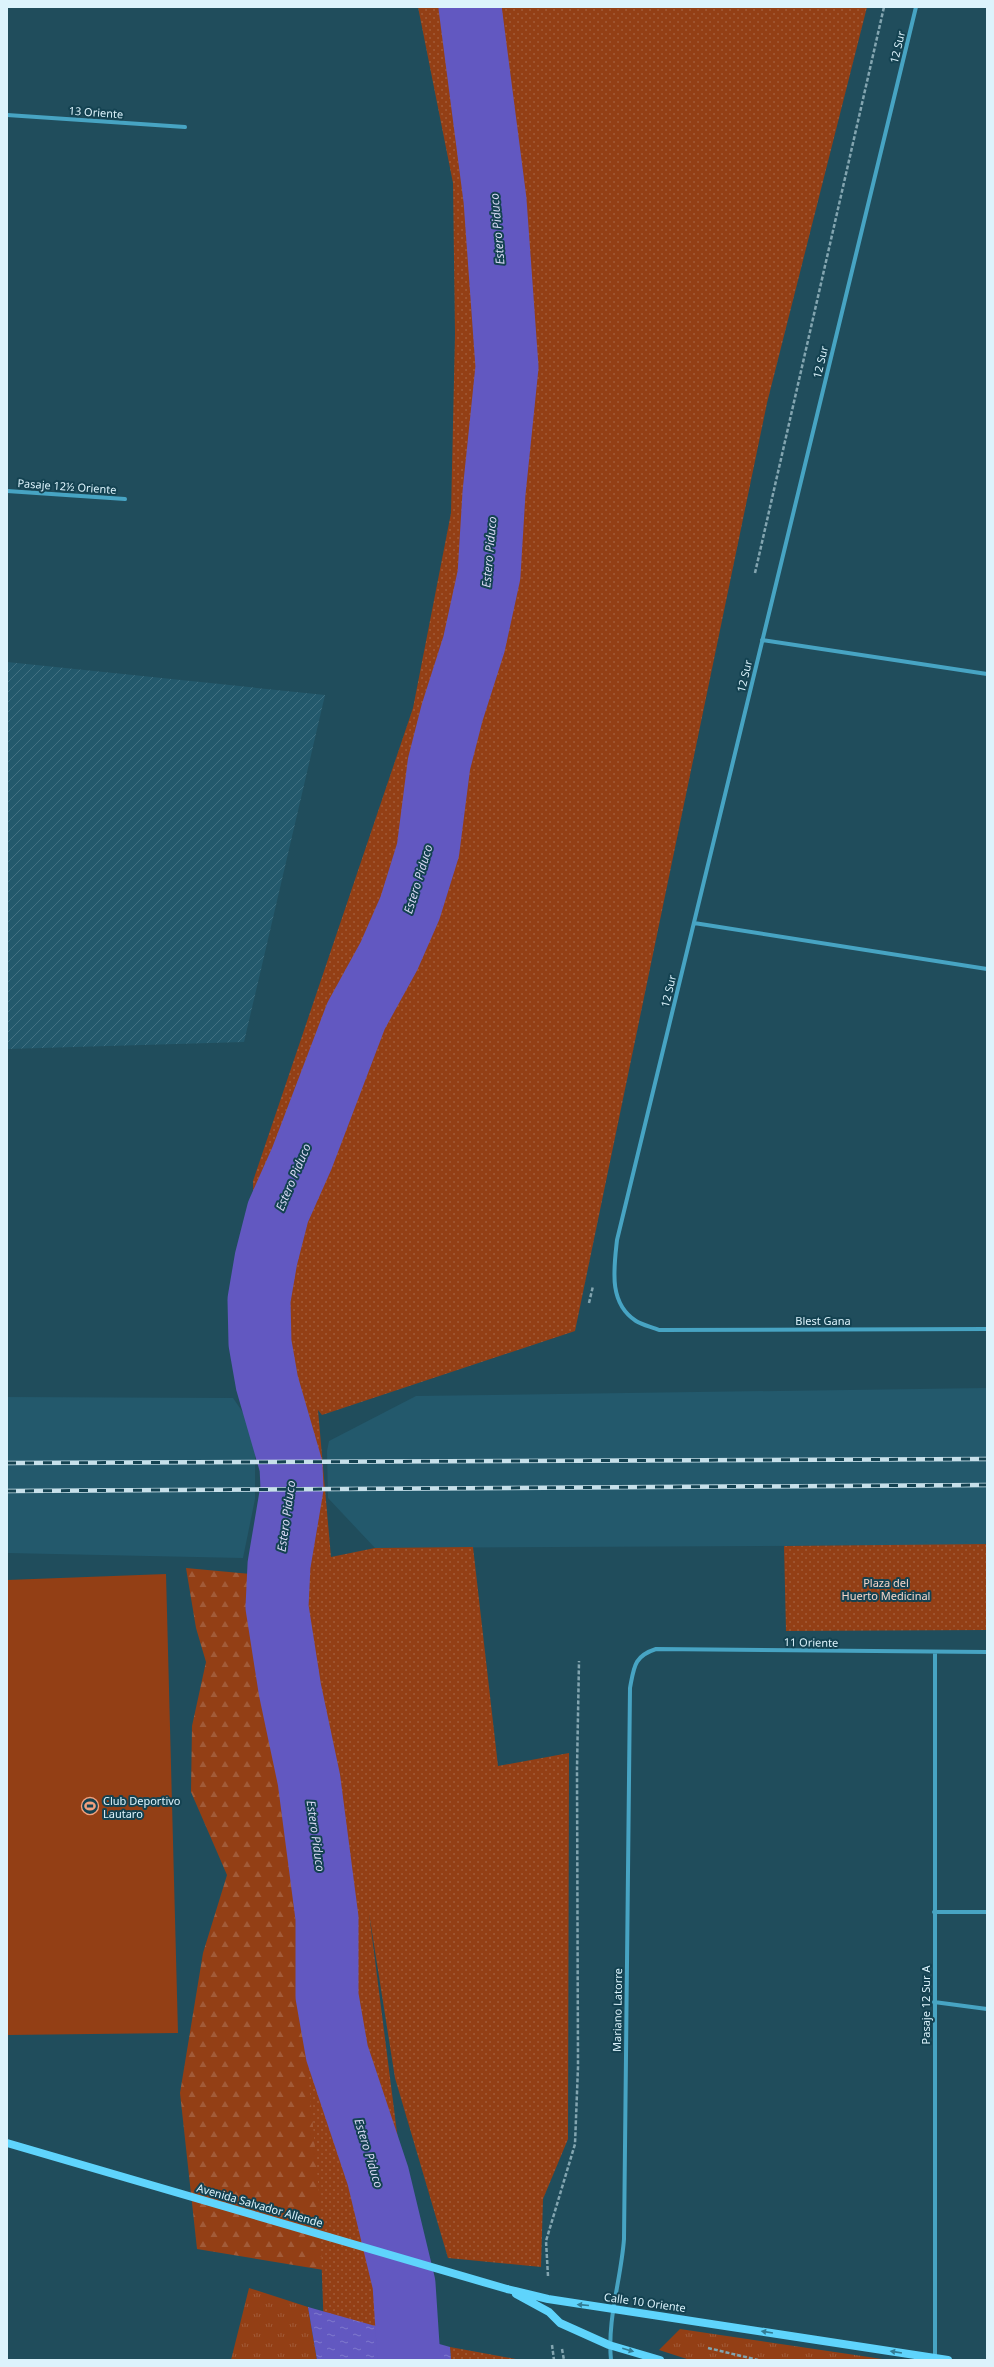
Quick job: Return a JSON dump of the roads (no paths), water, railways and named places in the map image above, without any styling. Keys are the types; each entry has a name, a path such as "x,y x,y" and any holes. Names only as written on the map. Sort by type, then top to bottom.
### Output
{"main road":[{"name":"Avenida Salvador Allende","path":"7,2143 507,2289"},
{"name":"Calle 10 Oriente","path":"507,2289 575,2304 613,2308 948,2360"},
{"path":"507,2289 549,2312 560,2323 609,2345 660,2360"}],"street":[{"name":"12 Sur","path":"659,1330 636,1321 622,1309 616,1295 614,1270 617,1240 916,7"},
{"name":"13 Oriente","path":"7,115 184,127"},
{"name":"Pasaje 12½ Oriente","path":"7,491 125,499"},
{"path":"762,640 987,674"},
{"path":"694,923 987,969"},
{"name":"Blest Gana","path":"659,1330 987,1329"},
{"name":"11 Oriente","path":"637,1660 644,1653 656,1649 987,1652"},
{"name":"Pasaje 12 Sur A","path":"934,2358 935,1652"},
{"name":"Mariano Latorre","path":"611,2360 609,2345 613,2308 622,2268 624,2239 630,1688 637,1660"},
{"path":"934,1912 987,1912"},
{"path":"934,2002 987,2009"}],"water":[{"path":"308,2307 450,2347 451,2360 317,2360"}],"waterway":[{"name":"Estero Piduco","path":"409,2360 404,2284 378,2176 337,2053 327,1996 327,1918 309,1780 290,1690 277,1607 279,1565 292,1488 291,1466 267,1383 260,1343 259,1300 266,1259 278,1212 302,1158 356,1016 389,956 410,908 428,850 439,764 452,713 474,644 489,575 494,493 507,367 495,200 470,7"}],"railway":[{"path":"7,1463 987,1459"},
{"path":"7,1491 987,1485"}],"place":[{"name":"Club Deportivo Lautaro","path":"90,1806"}],"park label":[{"name":"Plaza del Huerto Medicinal","path":"886,1588"}]}
